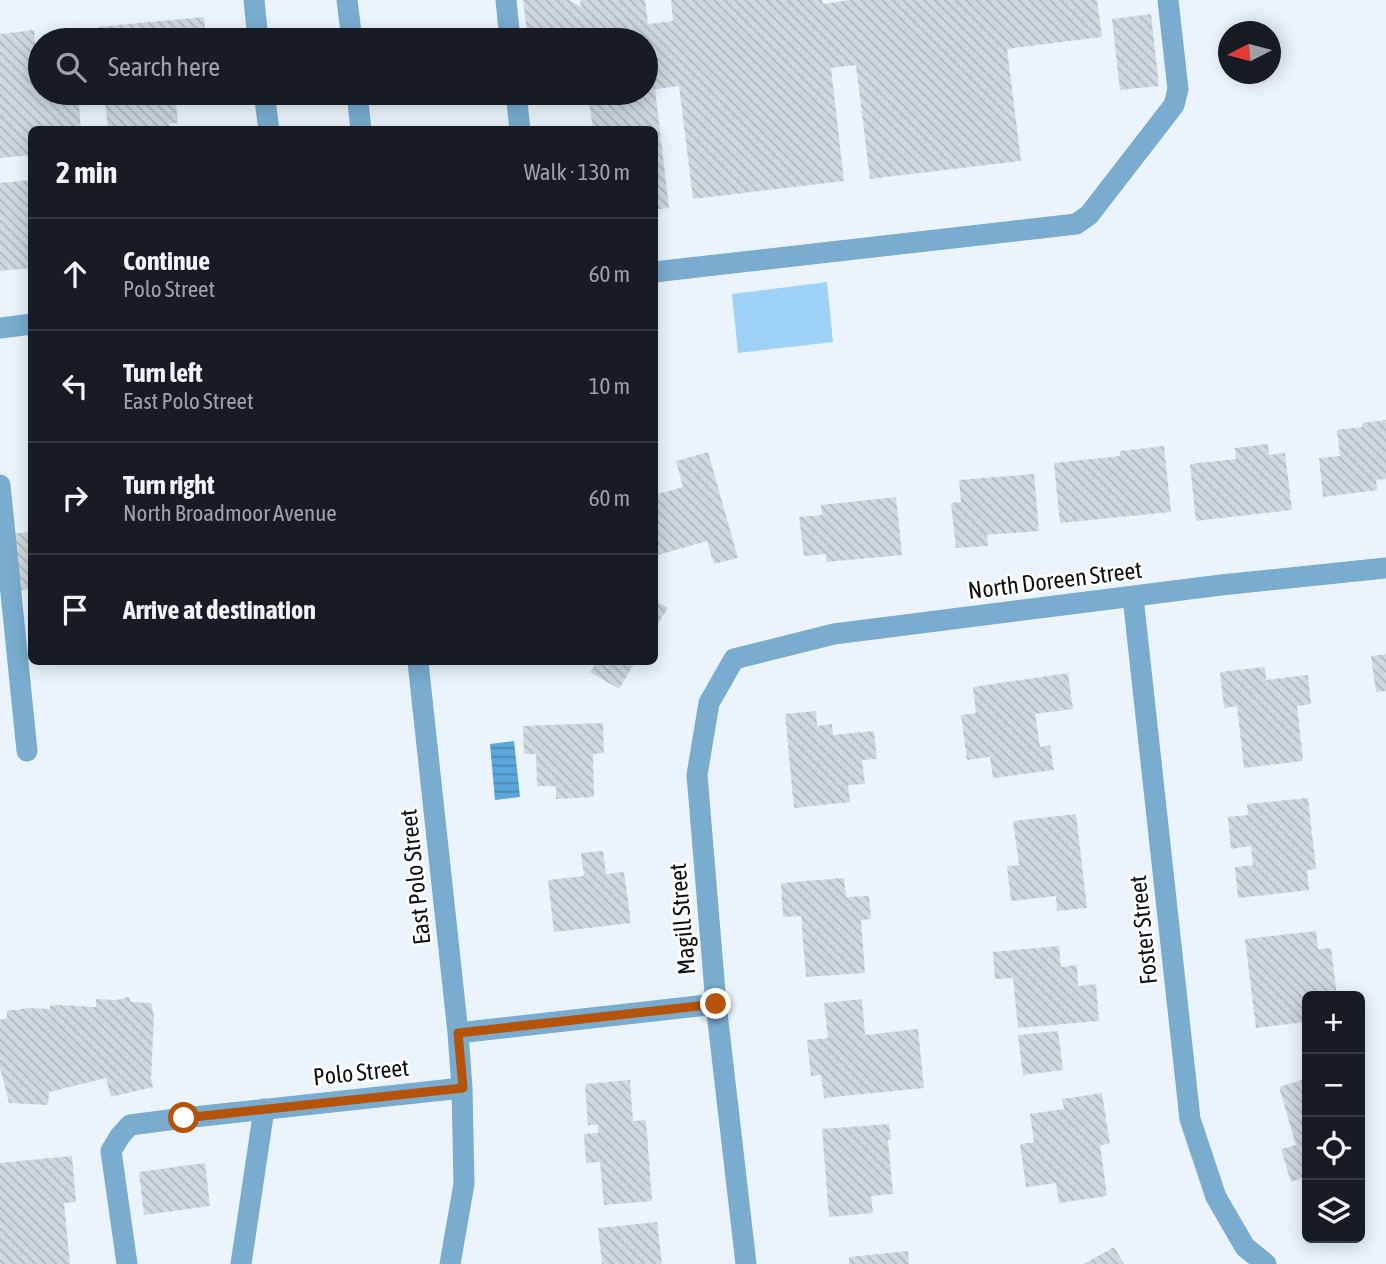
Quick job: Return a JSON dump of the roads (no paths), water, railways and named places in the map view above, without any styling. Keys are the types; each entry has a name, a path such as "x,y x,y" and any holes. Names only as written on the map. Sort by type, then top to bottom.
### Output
{"street":[{"path":"254,0 257,28"},
{"path":"347,0 350,28"},
{"path":"506,0 509,28"},
{"path":"658,272 1076,224 1089,215 1174,105 1178,89 1168,0"},
{"path":"266,105 268,126"},
{"path":"359,105 361,126"},
{"path":"517,105 520,126"},
{"path":"0,328 28,324"},
{"path":"0,485 27,751"},
{"name":"North Doreen Street","path":"734,659 834,634 1386,568"},
{"name":"Foster Street","path":"1133,597 1190,1119 1216,1197 1245,1247 1266,1264"},
{"name":"Magill Street","path":"734,659 709,703 697,775 716,1004 746,1264"},
{"name":"East Polo Street","path":"418,665 463,1088 464,1184 450,1264"},
{"path":"458,1033 716,1004"},
{"name":"Polo Street","path":"127,1264 111,1151 130,1125 463,1088"},
{"path":"241,1264 264,1109"}]}
